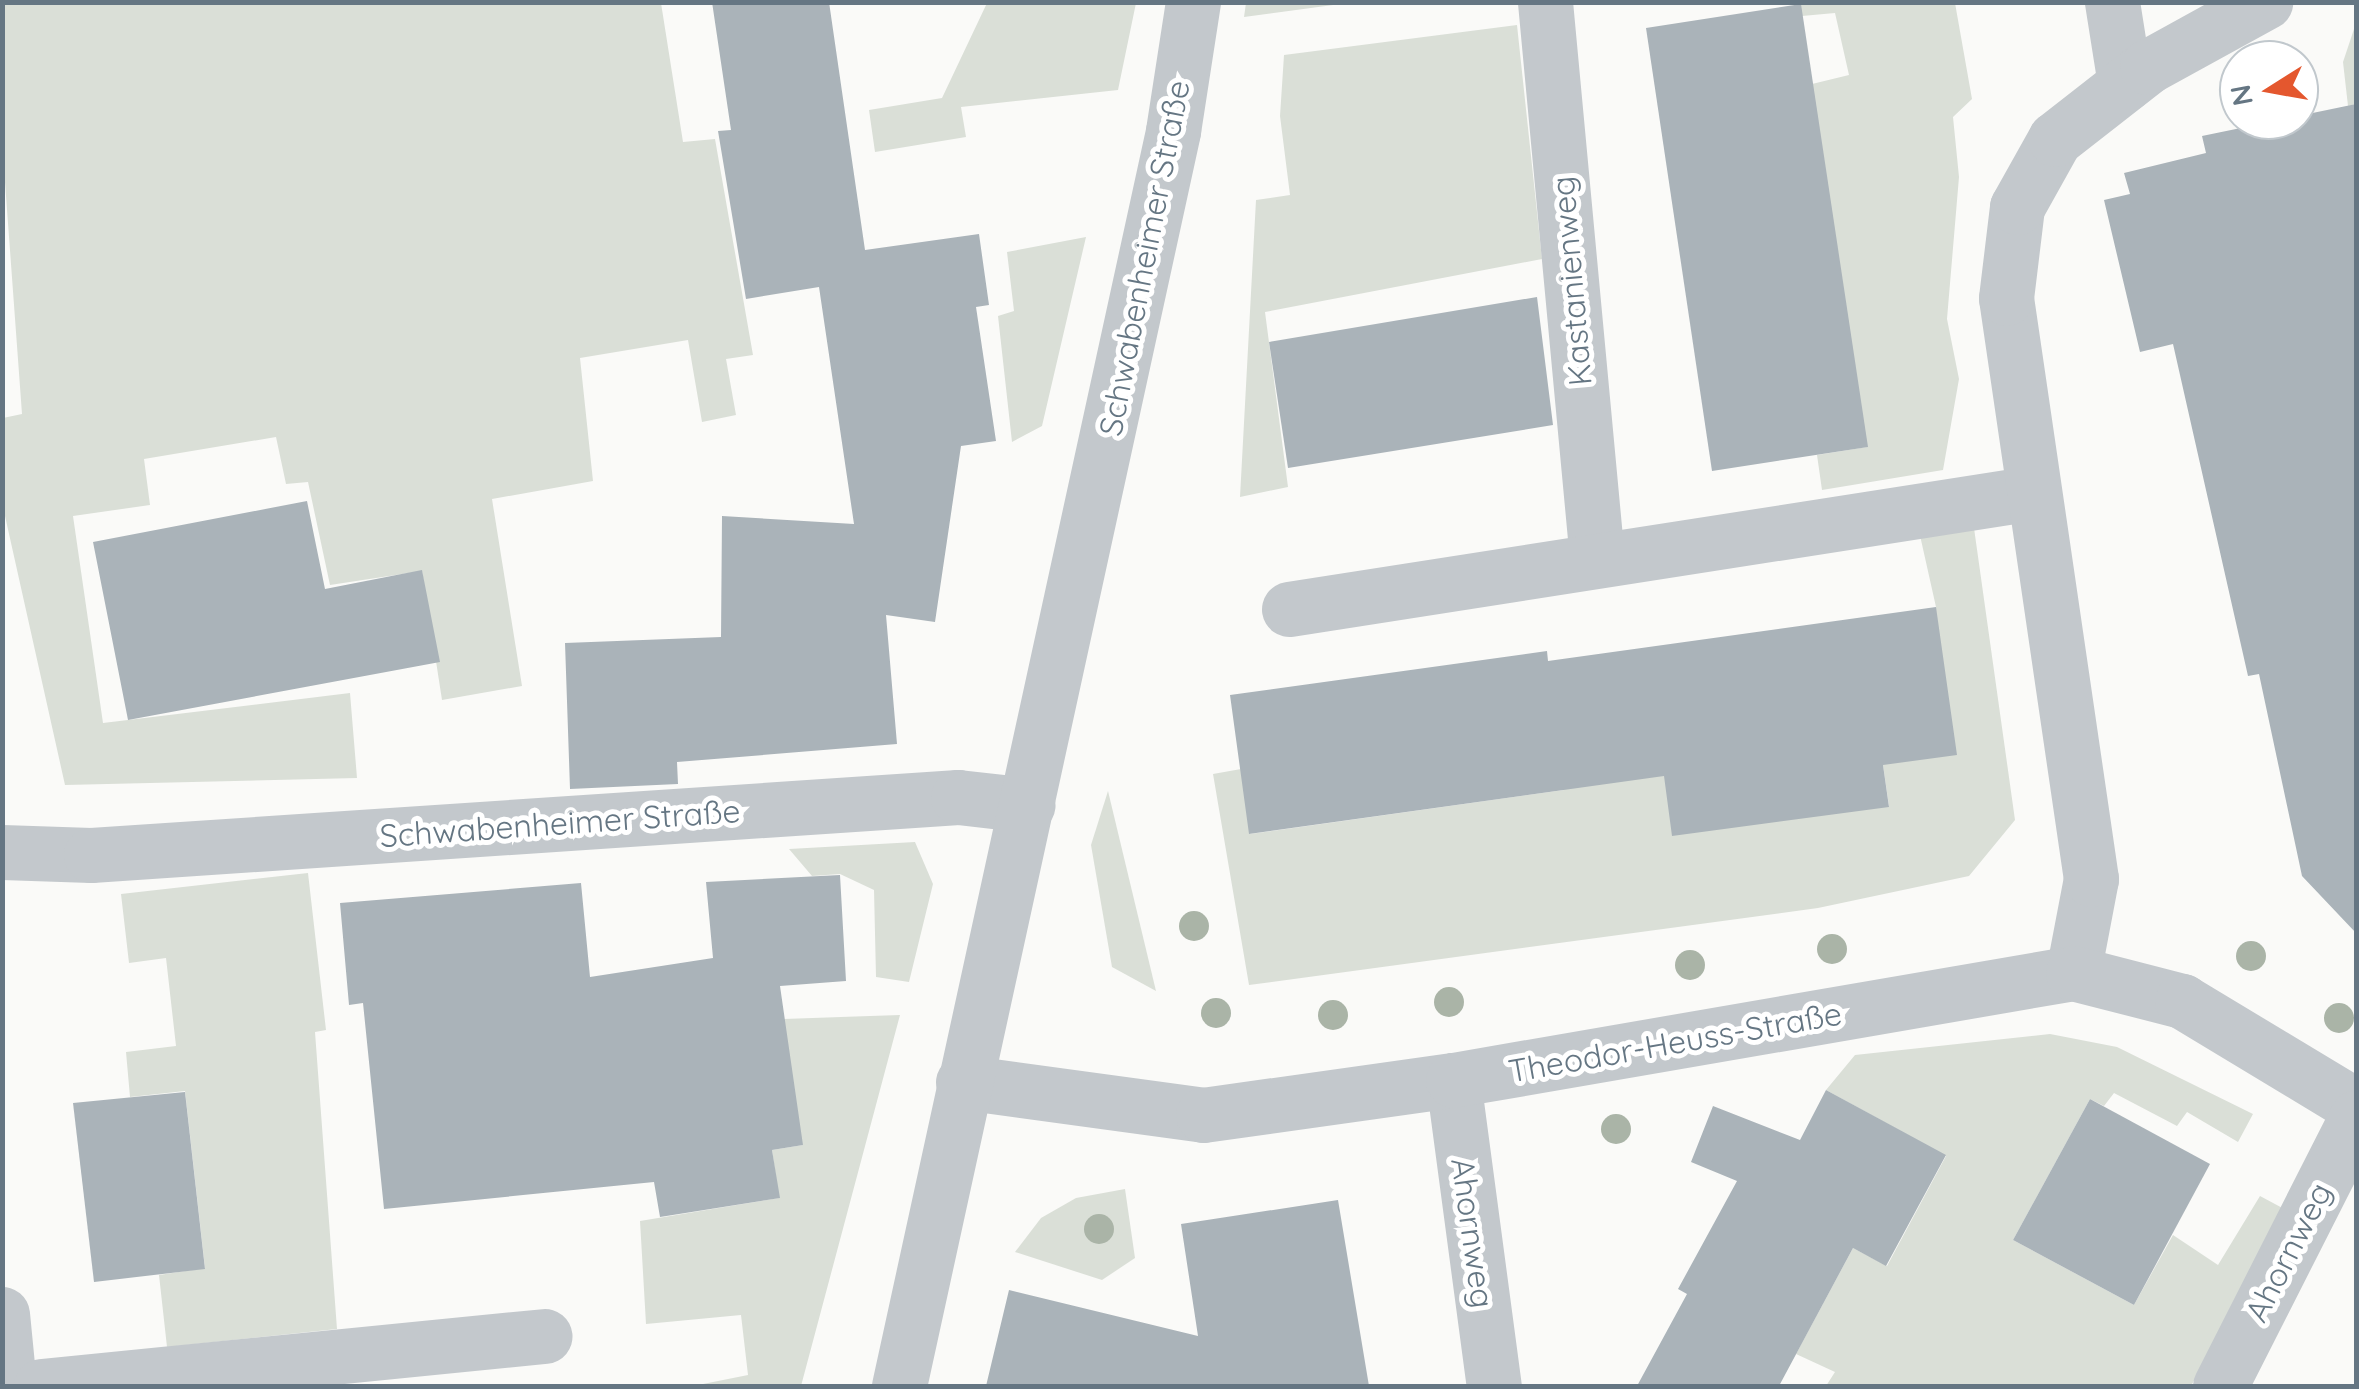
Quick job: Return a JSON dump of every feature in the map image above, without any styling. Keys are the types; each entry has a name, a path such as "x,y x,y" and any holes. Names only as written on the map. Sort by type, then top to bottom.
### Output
{"street":[{"name":"Schwabenheimer Straße","path":"899,1386 1173,131 1193,2"},
{"name":"Kastanienweg","path":"1545,2 1597,559"},
{"path":"2112,2 2125,84"},
{"path":"2073,974 2091,879 2006,298 2018,207 2056,140 2125,84 2266,2"},
{"path":"1288,609 2034,492"},
{"name":"Schwabenheimer Straße","path":"2,852 92,855 900,800 1028,805"},
{"name":"Theodor-Heuss-Straße","path":"963,1082 1203,1115 1453,1080 2073,974 2182,1000 2356,1106"},
{"name":"Ahornweg","path":"1453,1080 1494,1386"},
{"name":"Ahornweg","path":"2220,1386 2356,1118"},
{"path":"2,1314 9,1386"},
{"path":"41,1386 545,1336"}],"shaded area":[{"path":"1246,2 1348,3 1244,17"},
{"path":"2,3 661,3 683,142 715,139 753,355 726,359 736,415 702,422 688,340 580,358 593,481 492,499 522,686 442,700 422,571 330,585 308,482 286,484 276,437 144,459 150,505 73,516 103,723 350,693 357,778 65,785 3,507 3,418 22,414 3,155"},
{"path":"987,3 1136,3 1118,90 961,107 966,137 875,152 869,110 942,98"},
{"path":"1800,3 1955,3 1972,99 1953,117 1959,177 1947,319 1959,379 1943,470 1822,490 1817,455 1867,447 1812,84 1849,75 1835,13 1802,16"},
{"path":"2356,23 2356,104 2348,106 2343,62"},
{"path":"1517,25 1542,259 1265,312 1288,487 1240,497 1256,200 1290,195 1280,116 1284,55"},
{"path":"1086,237 1042,426 1012,442 998,316 1014,311 1007,252"},
{"path":"1974,528 2015,820 1969,876 1818,908 1249,985 1213,774 1241,769 1250,834 1564,790 1559,740 1889,806 1883,765 1936,607 1919,531"},
{"path":"1108,791 1156,991 1112,967 1091,845"},
{"path":"915,842 933,884 909,982 876,977 874,890 840,874 812,876 789,849"},
{"path":"308,873 326,1030 315,1032 337,1329 167,1347 159,1275 205,1268 185,1091 130,1097 126,1052 176,1046 166,958 129,963 121,894"},
{"path":"900,1015 801,1386 693,1386 748,1375 741,1315 646,1324 640,1221 779,1198 772,1150 803,1145 721,1021"},
{"path":"2050,1034 2117,1047 2253,1114 2238,1142 2187,1112 2177,1126 2114,1093 2104,1106 2090,1099 2013,1240 2134,1305 2173,1235 2218,1265 2260,1196 2288,1211 2191,1386 1826,1386 1835,1372 1796,1354 1853,1248 1887,1266 1946,1156 1826,1090 1855,1055"},
{"path":"1125,1189 1135,1258 1102,1280 1015,1252 1041,1218 1076,1198"}],"building":[{"path":"712,2 829,2 865,250 979,234 989,305 976,307 996,441 961,446 935,622 886,615 897,744 677,762 678,784 570,789 565,643 721,637 722,516 854,524 819,287 746,299 718,131 731,130"},
{"path":"1801,4 1868,447 1712,471 1646,28"},
{"path":"2356,104 2356,933 2302,876 2259,674 2248,676 2173,344 2140,352 2104,200 2130,194 2124,173 2206,153 2202,136 2219,132 2219,140 2319,140 2319,112"},
{"path":"1537,297 1553,425 1288,468 1269,342"},
{"path":"307,501 325,589 422,570 440,662 128,720 93,542"},
{"path":"1936,607 1957,755 1883,765 1889,807 1672,836 1664,776 1249,834 1230,695 1547,651 1548,661"},
{"path":"840,875 846,981 780,986 803,1145 772,1150 780,1198 660,1217 654,1182 384,1209 363,1003 349,1005 340,903 581,883 590,977 713,958 706,882"},
{"path":"1826,1090 1946,1155 1886,1266 1853,1248 1779,1386 1637,1386 1687,1294 1678,1289 1737,1181 1691,1162 1713,1106 1800,1140"},
{"path":"185,1092 205,1269 94,1282 73,1103"},
{"path":"2090,1099 2210,1164 2134,1305 2013,1240"},
{"path":"1338,1200 1369,1386 986,1386 1009,1290 1198,1336 1181,1224"}]}
